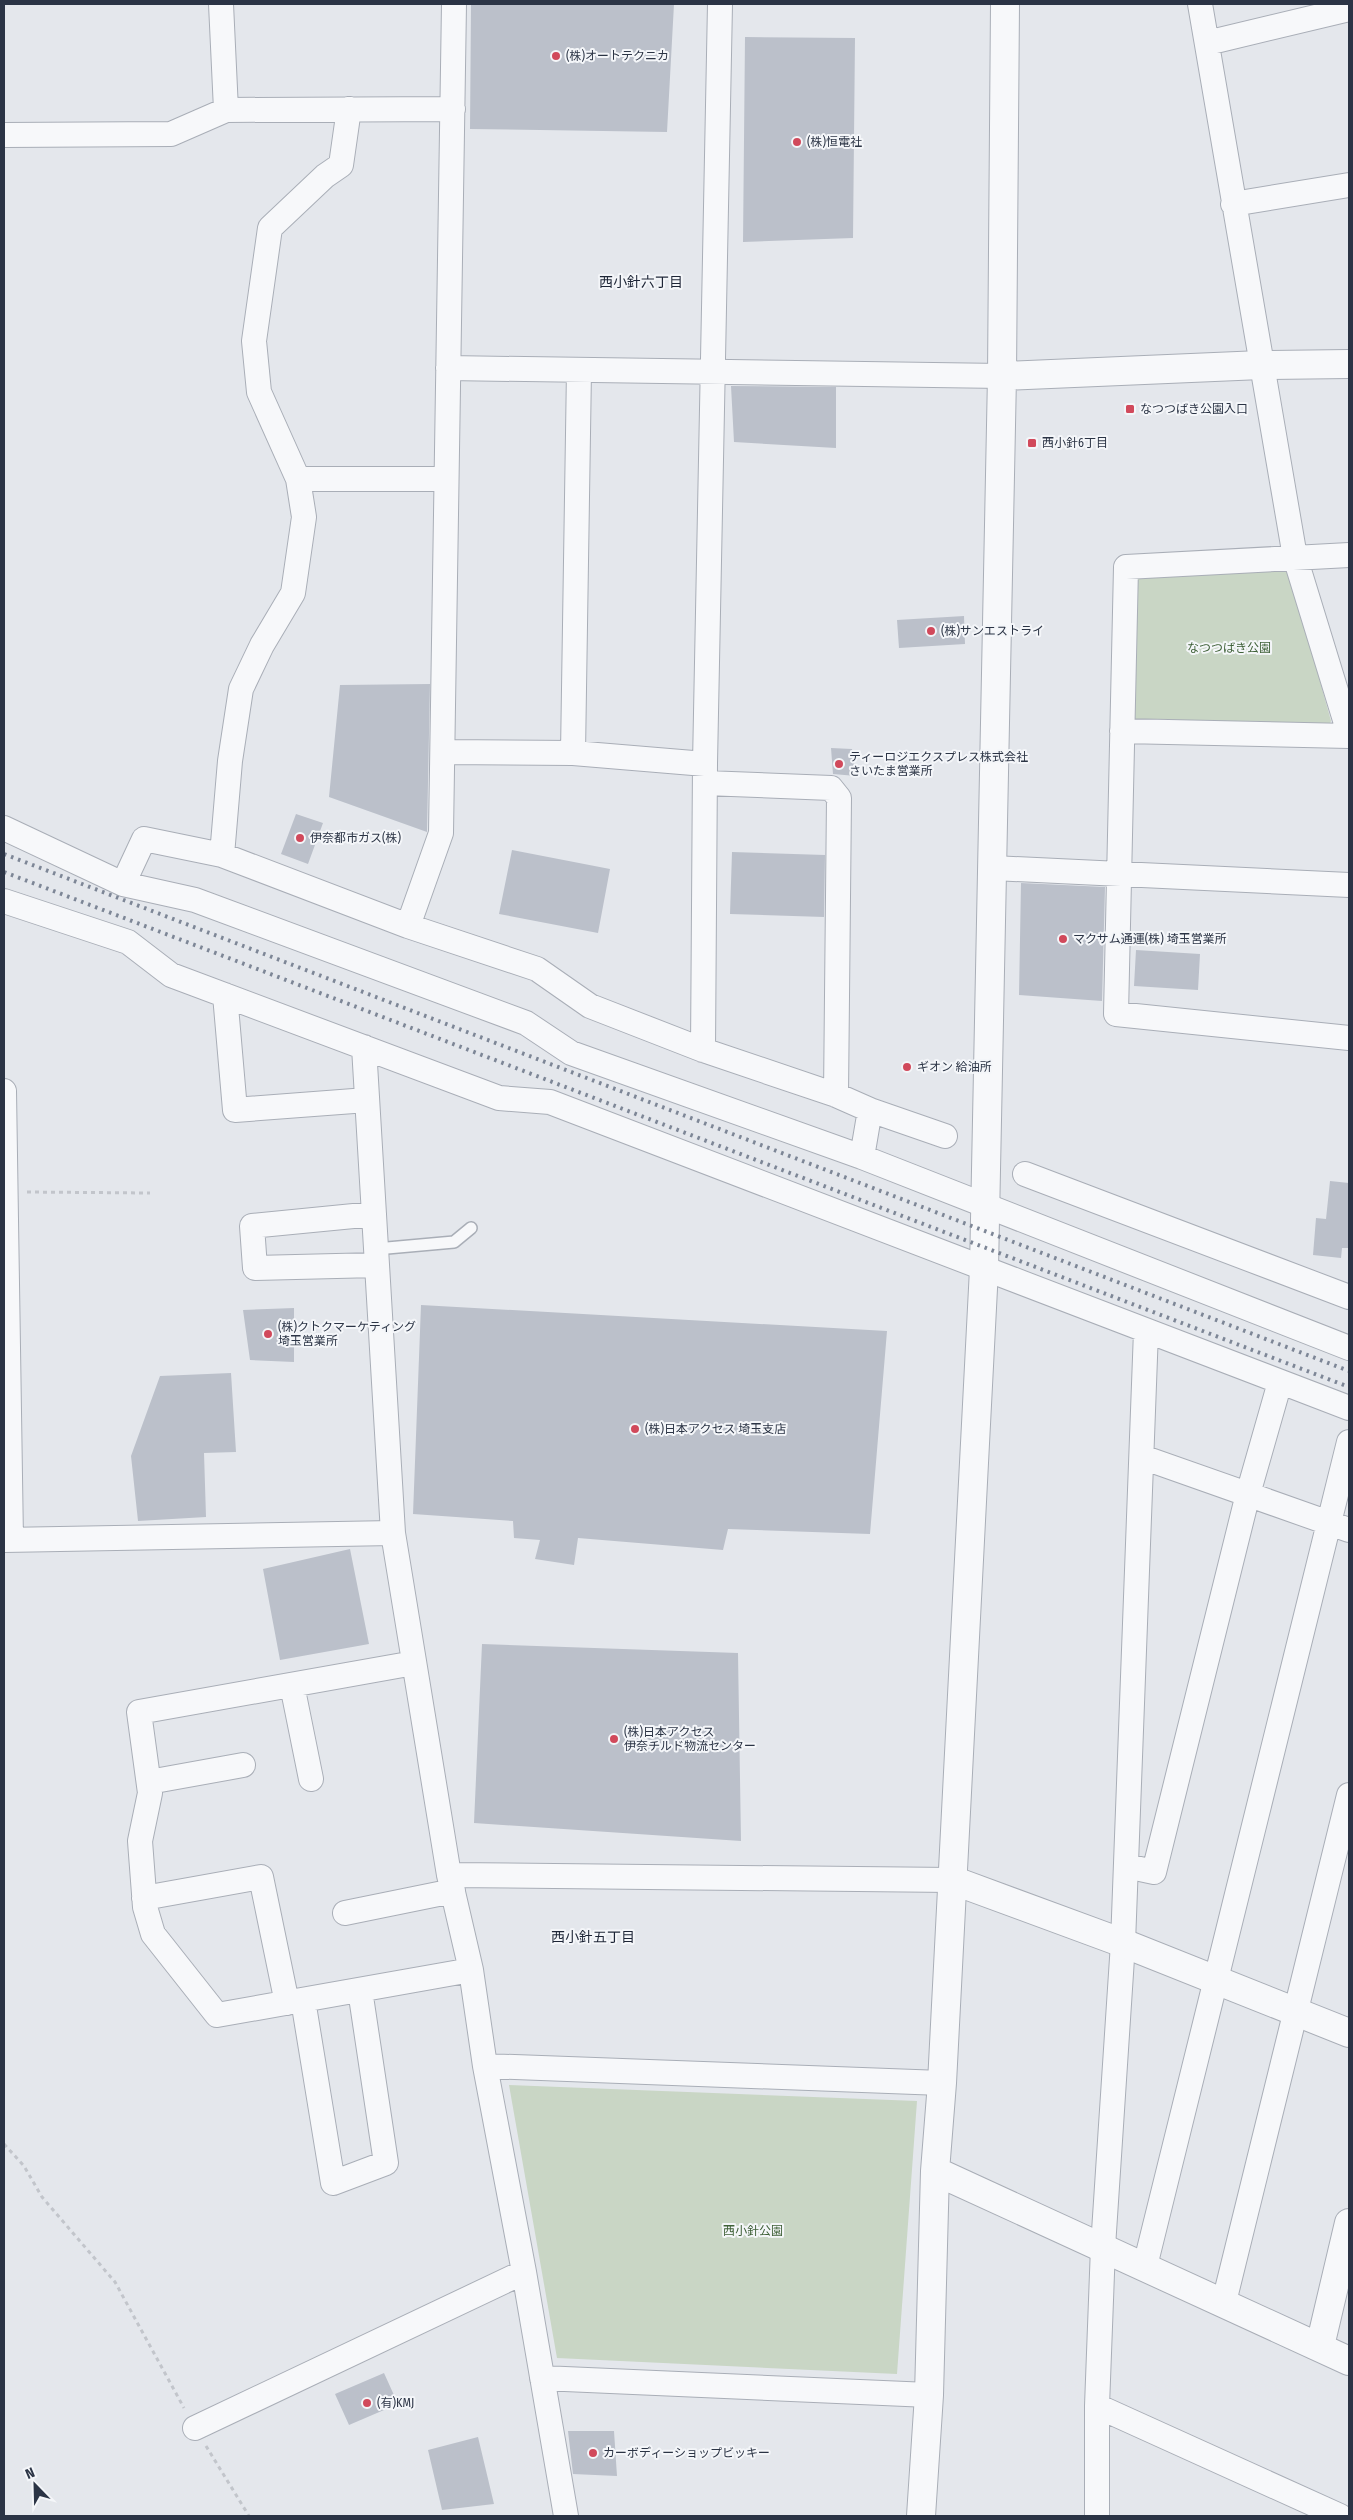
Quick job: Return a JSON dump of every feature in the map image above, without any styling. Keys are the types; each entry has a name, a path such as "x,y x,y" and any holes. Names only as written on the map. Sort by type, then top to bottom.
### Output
{"street":[{"path":"222,4 226,110"},
{"path":"408,926 440,833 443,752 445,479 454,4"},
{"path":"703,1050 705,774 720,4"},
{"path":"921,2516 929,2395 935,2171 942,2084 984,1269 1002,376 1005,4"},
{"path":"1122,731 1349,735 1295,557 1200,4"},
{"path":"1207,43 1349,9"},
{"path":"222,855 230,761 241,689 262,645 293,593 304,517 298,479 259,392 254,341 270,228 325,176 341,165 349,109"},
{"path":"4,135 171,134 226,110 453,109"},
{"path":"1233,204 1349,186"},
{"path":"448,368 1002,376 1261,365 1349,364"},
{"path":"573,753 579,370"},
{"path":"298,479 445,479"},
{"path":"1349,555 1126,567 1116,1014 1349,1038"},
{"path":"443,752 573,753 705,774 831,788 839,798 836,1095"},
{"path":"4,828 123,884 195,900 213,906 526,1023 571,1053 985,1203 1349,1348"},
{"path":"123,884 144,839 222,855 408,926 537,969 590,1006 703,1050 836,1095 870,1110 945,1136"},
{"path":"993,868 1349,885"},
{"path":"4,900 128,942 170,975 499,1098 550,1102 1349,1408"},
{"path":"225,995 235,1110 367,1100"},
{"path":"364,1047 392,1533 451,1883 471,1970 485,2066 524,2272 566,2516"},
{"path":"4,1092 7,1540 392,1533"},
{"path":"862,1157 870,1110"},
{"path":"1026,1174 1349,1297"},
{"path":"374,1214 252,1226 255,1268 376,1257"},
{"path":"1097,2516 1097,2406 1104,2247 1123,1943 1146,1331"},
{"path":"1126,1866 1154,1872 1248,1494 1280,1382"},
{"path":"1145,2266 1216,1980 1339,1526 1349,1442"},
{"path":"1142,1457 1339,1526"},
{"path":"414,1663 139,1712 150,1793 140,1841 144,1898 153,1934 217,2016 471,1970"},
{"path":"292,1685 311,1779"},
{"path":"149,1782 243,1765"},
{"path":"1224,2302 1349,1795"},
{"path":"144,1898 261,1877 295,2002 333,2183 386,2163 360,1990"},
{"path":"345,1913 451,1883 952,1880 1123,1943 1349,2033"},
{"path":"485,2066 942,2084"},
{"path":"935,2171 1320,2346 1349,2361"},
{"path":"1320,2346 1349,2223"},
{"path":"195,2428 524,2272"},
{"path":"542,2378 929,2395"},
{"path":"1097,2406 1340,2516"}],"lane":[{"path":"376,1257 454,1242 471,1228"}],"path":[{"path":"6,1192 150,1193"},
{"path":"4,2144 24,2166 42,2197 115,2282 195,2428 249,2516"}],"green space":[{"name":"なつつばき公園","path":"1283,568 1290,573 1331,721 1327,730 1139,725 1131,713 1133,580 1142,571"},
{"name":"西小針公園","path":"509,2085 917,2101 897,2374 557,2358"}],"building":[{"path":"471,4 674,4 667,132 470,129"},
{"path":"745,37 855,38 853,238 743,242"},
{"path":"731,386 836,387 836,448 734,442"},
{"path":"964,616 965,644 899,648 897,620"},
{"path":"430,684 427,832 329,797 340,685"},
{"path":"831,748 852,749 856,776 833,774"},
{"path":"296,814 323,823 308,864 281,854"},
{"path":"512,850 610,869 598,933 499,914"},
{"path":"732,852 825,855 824,917 730,914"},
{"path":"1021,883 1105,887 1102,1001 1019,995"},
{"path":"1136,950 1200,954 1198,990 1134,986"},
{"path":"1330,1181 1349,1183 1349,1248 1342,1248 1341,1258 1313,1255 1316,1218 1326,1219"},
{"path":"421,1305 887,1331 870,1534 728,1529 723,1550 578,1538 574,1565 535,1559 540,1540 514,1538 513,1521 413,1514"},
{"path":"294,1308 294,1362 250,1360 243,1310"},
{"path":"231,1373 236,1452 204,1453 206,1517 138,1521 131,1456 160,1376"},
{"path":"350,1549 369,1644 280,1660 263,1569"},
{"path":"482,1644 738,1653 741,1841 474,1823"},
{"path":"384,2373 398,2404 349,2425 335,2394"},
{"path":"568,2431 614,2431 617,2476 573,2474"},
{"path":"478,2437 494,2504 442,2510 428,2450"}],"railway":[{"path":"4,854 1349,1371"},
{"path":"4,872 1349,1387"}],"place":[{"name":"(株)オートテクニカ","path":"556,56"},
{"name":"(株)恒電社","path":"797,142"},
{"name":"なつつばき公園入口","path":"1130,409"},
{"name":"西小針6丁目","path":"1032,443"},
{"name":"(株)サンエストライ","path":"931,631"},
{"name":"ティーロジエクスプレス株式会社 さいたま営業所","path":"839,764"},
{"name":"伊奈都市ガス(株)","path":"300,838"},
{"name":"マクサム通運(株) 埼玉営業所","path":"1063,939"},
{"name":"ギオン 給油所","path":"907,1067"},
{"name":"(株)クトクマーケティング 埼玉営業所","path":"268,1334"},
{"name":"(株)日本アクセス 埼玉支店","path":"635,1429"},
{"name":"(株)日本アクセス 伊奈チルド物流センター","path":"614,1739"},
{"name":"(有)KMJ","path":"367,2403"},
{"name":"カーボディーショップビッキー","path":"593,2453"}],"district":[{"name":"西小針六丁目","path":"641,282"},
{"name":"西小針五丁目","path":"593,1937"}]}
